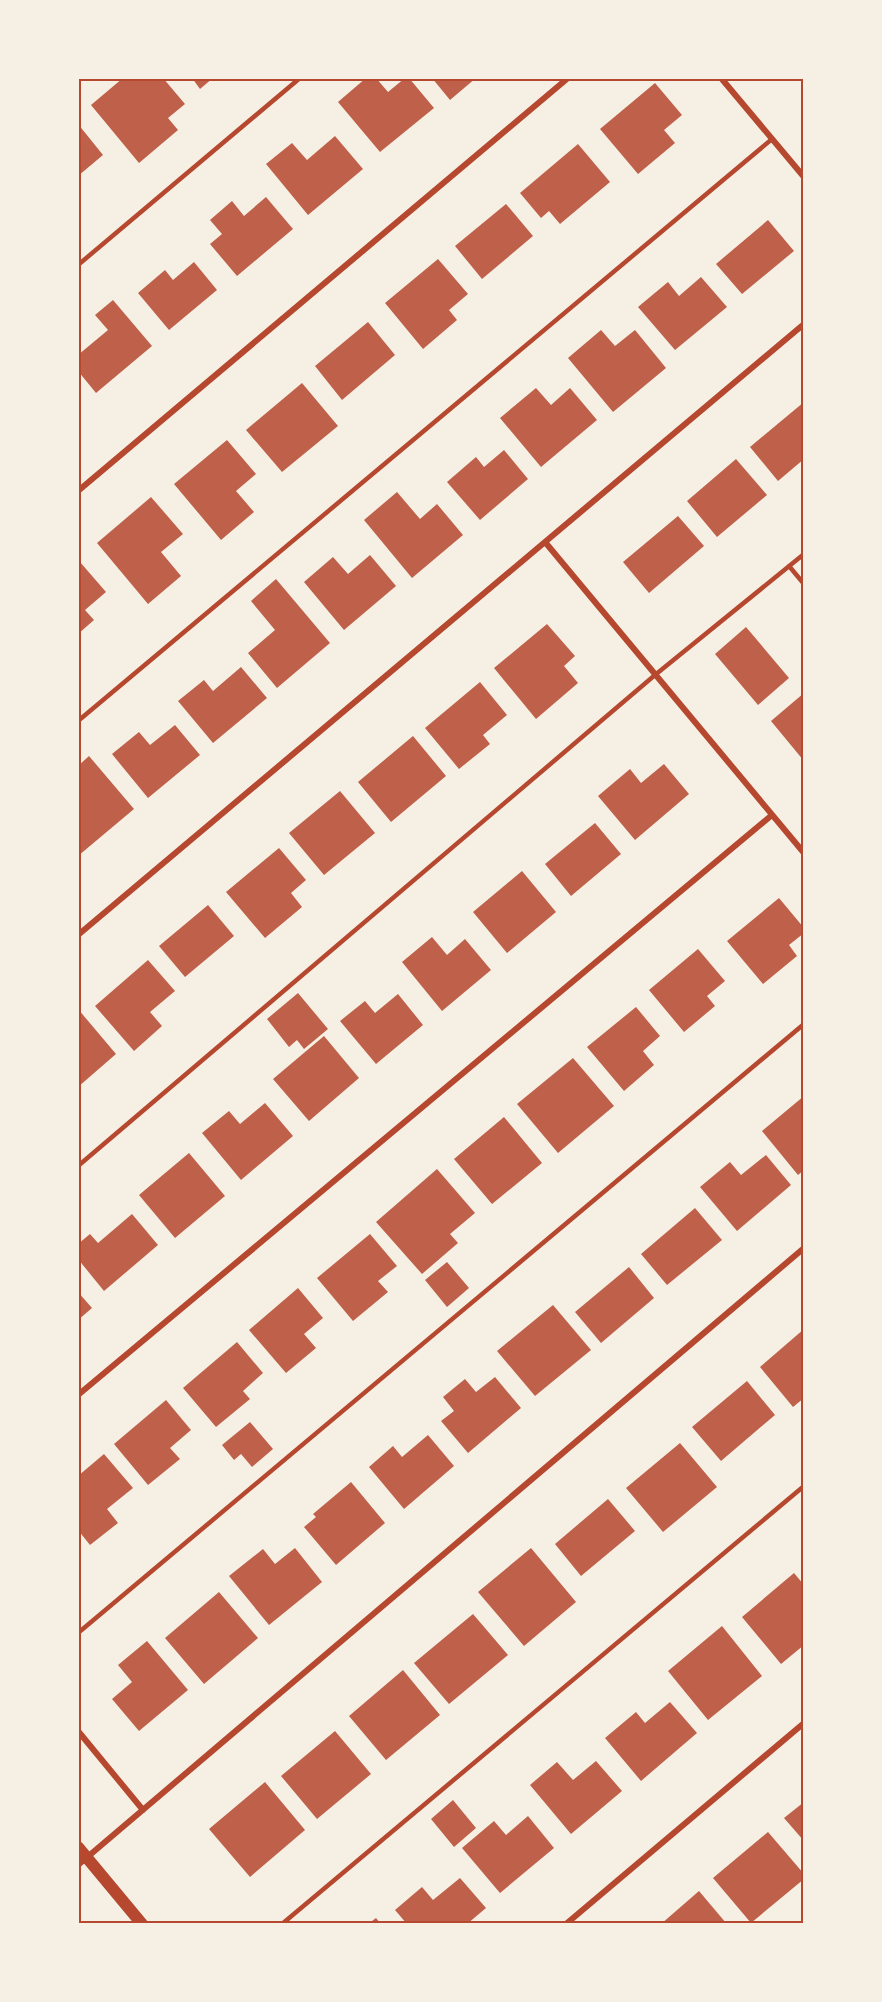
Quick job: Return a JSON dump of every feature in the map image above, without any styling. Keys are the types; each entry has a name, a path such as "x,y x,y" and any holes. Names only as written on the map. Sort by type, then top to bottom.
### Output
{"main road":[{"path":"78,1847 82,1861 142,1924"}],"street":[{"path":"78,491 568,78"},
{"path":"721,78 804,177"},
{"path":"78,936 804,324"},
{"path":"545,542 804,853"},
{"path":"78,1395 772,815"},
{"path":"82,1861 804,1248"},
{"path":"566,1924 804,1723"},
{"path":"78,1731 143,1810"}],"lane":[{"path":"78,265 300,78"},
{"path":"78,721 772,139"},
{"path":"78,1166 655,675 804,554"},
{"path":"789,566 804,584"},
{"path":"78,1633 804,1024"},
{"path":"282,1924 804,1486"}],"building":[{"path":"123,78 163,78 185,104 168,118 178,130 139,163 91,105"},
{"path":"192,78 213,78 200,89"},
{"path":"366,78 376,78 388,92 405,78 409,78 434,108 380,152 338,102"},
{"path":"432,78 476,78 450,100"},
{"path":"655,83 682,115 664,130 675,143 638,174 600,129"},
{"path":"78,124 103,155 78,176"},
{"path":"335,136 363,169 308,215 266,164 292,143 307,160"},
{"path":"578,144 610,182 560,224 549,211 541,218 520,193"},
{"path":"266,197 293,229 237,276 210,244 222,234 210,220 232,201 244,216"},
{"path":"506,204 533,236 482,279 455,246"},
{"path":"768,220 794,251 742,294 716,264"},
{"path":"438,259 468,294 449,310 457,320 423,349 385,303"},
{"path":"194,262 217,290 169,330 138,293 165,270 173,280"},
{"path":"701,277 727,307 675,350 638,307 668,282 679,296"},
{"path":"113,300 152,346 96,393 78,371 78,355 108,330 95,315"},
{"path":"368,322 395,355 342,400 315,366"},
{"path":"601,330 615,346 635,330 666,368 613,412 568,358"},
{"path":"302,383 338,426 282,472 246,430"},
{"path":"536,388 551,405 570,388 597,420 541,467 500,418"},
{"path":"804,402 804,459 778,481 750,447"},
{"path":"227,440 256,474 236,491 254,512 221,540 174,484"},
{"path":"504,450 528,479 480,520 447,482 476,457 484,467"},
{"path":"736,459 767,495 717,537 687,501"},
{"path":"397,492 420,519 437,504 463,535 412,578 364,520"},
{"path":"151,497 183,534 161,552 181,576 148,604 97,543"},
{"path":"678,516 704,546 649,593 623,562"},
{"path":"370,555 396,586 344,630 304,582 333,557 348,574"},
{"path":"80,562 106,592 85,610 94,620 78,634 78,564"},
{"path":"276,579 330,643 277,688 248,653 275,630 251,601"},
{"path":"547,624 575,656 564,666 578,683 536,719 494,668"},
{"path":"746,627 789,678 758,705 715,654"},
{"path":"241,667 267,698 213,743 178,701 204,680 213,691"},
{"path":"480,682 507,715 483,735 490,744 459,769 425,728"},
{"path":"804,693 804,761 771,721"},
{"path":"175,725 200,755 148,798 112,754 139,732 150,745"},
{"path":"413,736 446,776 391,822 358,782"},
{"path":"89,756 134,809 78,856 78,766"},
{"path":"664,764 689,794 635,840 598,796 630,769 641,783"},
{"path":"340,791 375,833 324,875 289,833"},
{"path":"595,823 621,854 571,896 545,864"},
{"path":"279,848 306,880 291,893 302,907 265,938 226,892"},
{"path":"522,871 556,912 507,953 473,912"},
{"path":"779,898 804,928 804,933 789,945 797,956 763,984 727,941"},
{"path":"208,905 234,936 185,977 159,946"},
{"path":"432,937 447,955 465,939 491,970 442,1011 402,962"},
{"path":"698,949 725,981 707,996 715,1006 684,1032 649,990"},
{"path":"148,960 175,991 150,1012 162,1026 134,1051 95,1006"},
{"path":"298,993 328,1029 304,1049 297,1040 289,1047 267,1019"},
{"path":"398,994 423,1025 376,1064 340,1021 365,1001 375,1013"},
{"path":"636,1007 660,1036 643,1051 654,1065 624,1091 587,1047"},
{"path":"78,1009 116,1054 78,1087"},
{"path":"324,1036 359,1078 309,1121 273,1079"},
{"path":"573,1058 614,1106 558,1153 517,1104"},
{"path":"804,1096 804,1170 798,1175 762,1131"},
{"path":"265,1103 293,1136 241,1180 202,1133 229,1111 240,1124"},
{"path":"504,1117 542,1163 492,1204 454,1159"},
{"path":"189,1153 225,1196 175,1238 139,1195"},
{"path":"766,1155 791,1185 737,1231 700,1187 730,1162 741,1175"},
{"path":"437,1169 475,1213 450,1234 458,1243 422,1274 376,1222"},
{"path":"695,1208 722,1240 667,1285 641,1254"},
{"path":"132,1214 158,1245 104,1291 78,1259 78,1244 90,1234 98,1243"},
{"path":"370,1234 397,1266 378,1281 388,1292 353,1321 317,1278"},
{"path":"447,1262 469,1288 447,1307 425,1280"},
{"path":"629,1267 654,1298 601,1343 575,1312"},
{"path":"298,1288 323,1318 304,1334 316,1348 286,1373 249,1330"},
{"path":"78,1292 92,1308 78,1320"},
{"path":"553,1305 591,1350 535,1396 497,1351"},
{"path":"804,1329 804,1398 793,1407 760,1367"},
{"path":"237,1342 263,1373 243,1391 250,1399 216,1427 183,1388"},
{"path":"495,1377 521,1408 468,1453 441,1421 454,1411 443,1397 465,1379 476,1392"},
{"path":"747,1381 775,1415 721,1461 692,1427"},
{"path":"166,1400 191,1430 170,1448 180,1459 148,1485 114,1444"},
{"path":"250,1422 273,1449 252,1467 241,1454 234,1460 222,1445"},
{"path":"428,1435 454,1466 404,1509 369,1467 393,1446 402,1457"},
{"path":"680,1443 717,1487 663,1532 626,1488"},
{"path":"104,1454 133,1488 107,1509 118,1523 90,1545 78,1530 78,1476"},
{"path":"351,1482 385,1523 336,1565 304,1527 316,1517 313,1514"},
{"path":"608,1499 635,1531 581,1576 555,1544"},
{"path":"295,1548 322,1582 269,1625 229,1576 263,1549 275,1564"},
{"path":"531,1548 576,1602 524,1646 478,1592"},
{"path":"794,1573 804,1585 804,1645 781,1664 742,1617"},
{"path":"219,1592 258,1638 204,1684 165,1638"},
{"path":"473,1614 508,1655 449,1704 414,1663"},
{"path":"722,1626 762,1676 708,1720 668,1671"},
{"path":"147,1641 188,1690 139,1731 112,1699 132,1682 118,1665"},
{"path":"403,1670 440,1715 386,1760 349,1716"},
{"path":"670,1702 697,1733 641,1781 605,1738 636,1712 645,1723"},
{"path":"335,1731 371,1774 317,1819 281,1776"},
{"path":"596,1761 622,1791 571,1834 530,1785 557,1762 573,1780"},
{"path":"265,1782 305,1830 250,1877 209,1829"},
{"path":"453,1800 476,1828 454,1847 431,1819"},
{"path":"804,1802 804,1841 784,1818"},
{"path":"528,1816 554,1848 500,1893 462,1848 494,1821 506,1835"},
{"path":"768,1832 804,1874 804,1879 751,1923 713,1878"},
{"path":"460,1878 486,1908 467,1924 407,1924 395,1910 422,1887 433,1900"},
{"path":"699,1891 725,1924 661,1924"},
{"path":"376,1918 381,1924 368,1924"}]}
